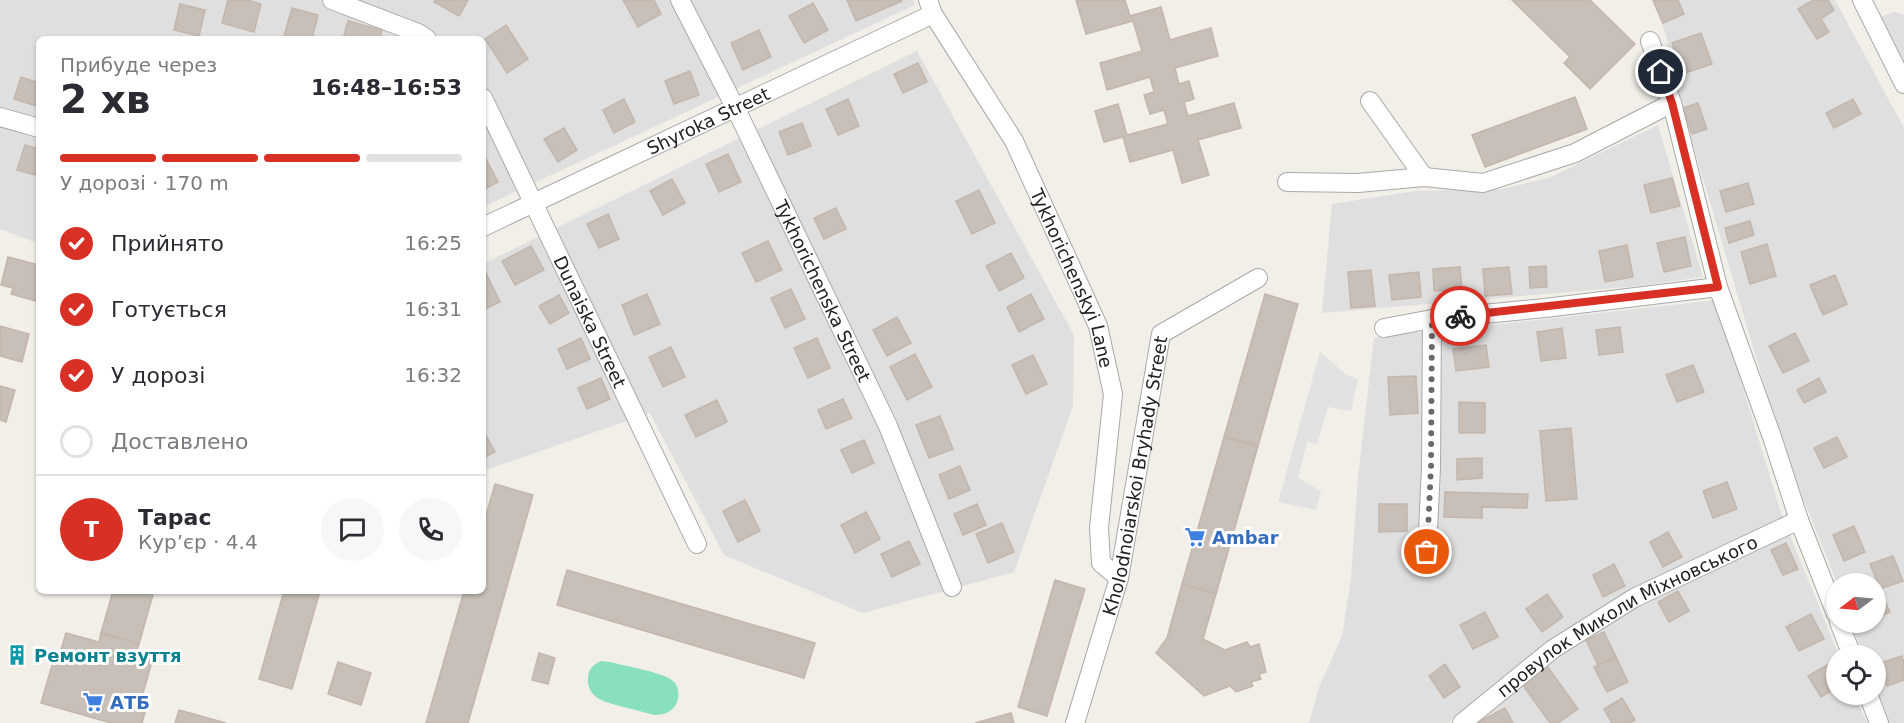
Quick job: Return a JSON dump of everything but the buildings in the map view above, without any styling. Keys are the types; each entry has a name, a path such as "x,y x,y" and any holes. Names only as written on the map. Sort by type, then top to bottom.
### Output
{"street":[{"path":"332,0 422,36"},
{"name":"Tykhorichenska Street","path":"680,0 736,109 888,426 952,587"},
{"path":"1862,0 1904,84"},
{"name":"Shyroka Street","path":"486,226 736,109 930,7"},
{"name":"Tykhorichenskyi Lane","path":"930,7 1014,141 1098,326 1113,393 1100,528 1101,563 1119,578"},
{"path":"1650,41 1672,103 1718,287 1799,520 1826,589"},
{"path":"1370,101 1424,177"},
{"path":"1287,182 1358,183 1424,177 1483,183 1575,153 1672,103"},
{"name":"Dunaiska Street","path":"486,104 697,544"},
{"path":"0,117 36,127"},
{"name":"Kholodnoiarskoi Bryhady Street","path":"1075,723 1119,578 1161,334 1258,278"},
{"path":"1384,328 1432,319 1718,287"},
{"path":"1427,552 1431,467 1432,319"},
{"name":"провулок Миколи Міхновського","path":"1462,723 1553,649 1634,598 1799,520"},
{"path":"1872,705 1879,723"}],"shaded area":[{"path":"0,0 913,0 915,5 486,206 486,36 36,36 36,243 0,229"},
{"path":"1652,0 1835,0 1904,128 1904,723 1887,723 1880,705 1886,705 1886,645 1859,645 1855,633 1886,633 1886,573 1833,573 1783,448 1676,88 1666,35"},
{"path":"1894,12 1904,15 1904,64 1880,17"},
{"path":"917,51 1074,335 1073,406 1014,572 863,613 724,555 650,413 486,470 486,263"},
{"path":"1658,125 1703,277 1640,286 1322,313 1332,204 1415,191 1502,189 1549,178"},
{"path":"1716,300 1783,519 1630,590 1537,652 1448,723 1309,723 1319,687 1342,636 1351,579 1358,476 1374,338 1390,334 1430,332"},
{"path":"1320,352 1347,375 1358,379 1351,411 1328,407 1317,444 1307,442 1298,478 1321,491 1316,510 1278,502"},
{"path":"1789,533 1826,623 1826,633 1830,633 1835,645 1826,645 1826,705 1859,705 1867,723 1471,723 1558,653 1639,602"}],"green space":[{"path":"601,661 668,678 675,683 678,690 675,705 668,712 654,715 599,699 590,690 588,679 592,668"}],"way so far":[{"path":"1427,552 1431,467 1432,319 1460,316"}],"place":[{"name":"Ambar","path":"1195,537"},
{"name":"Ремонт взуття","path":"17,655"},
{"name":"АТБ","path":"93,702"}],"route":[{"path":"1460,316 1718,287 1672,103 1661,72"}]}
